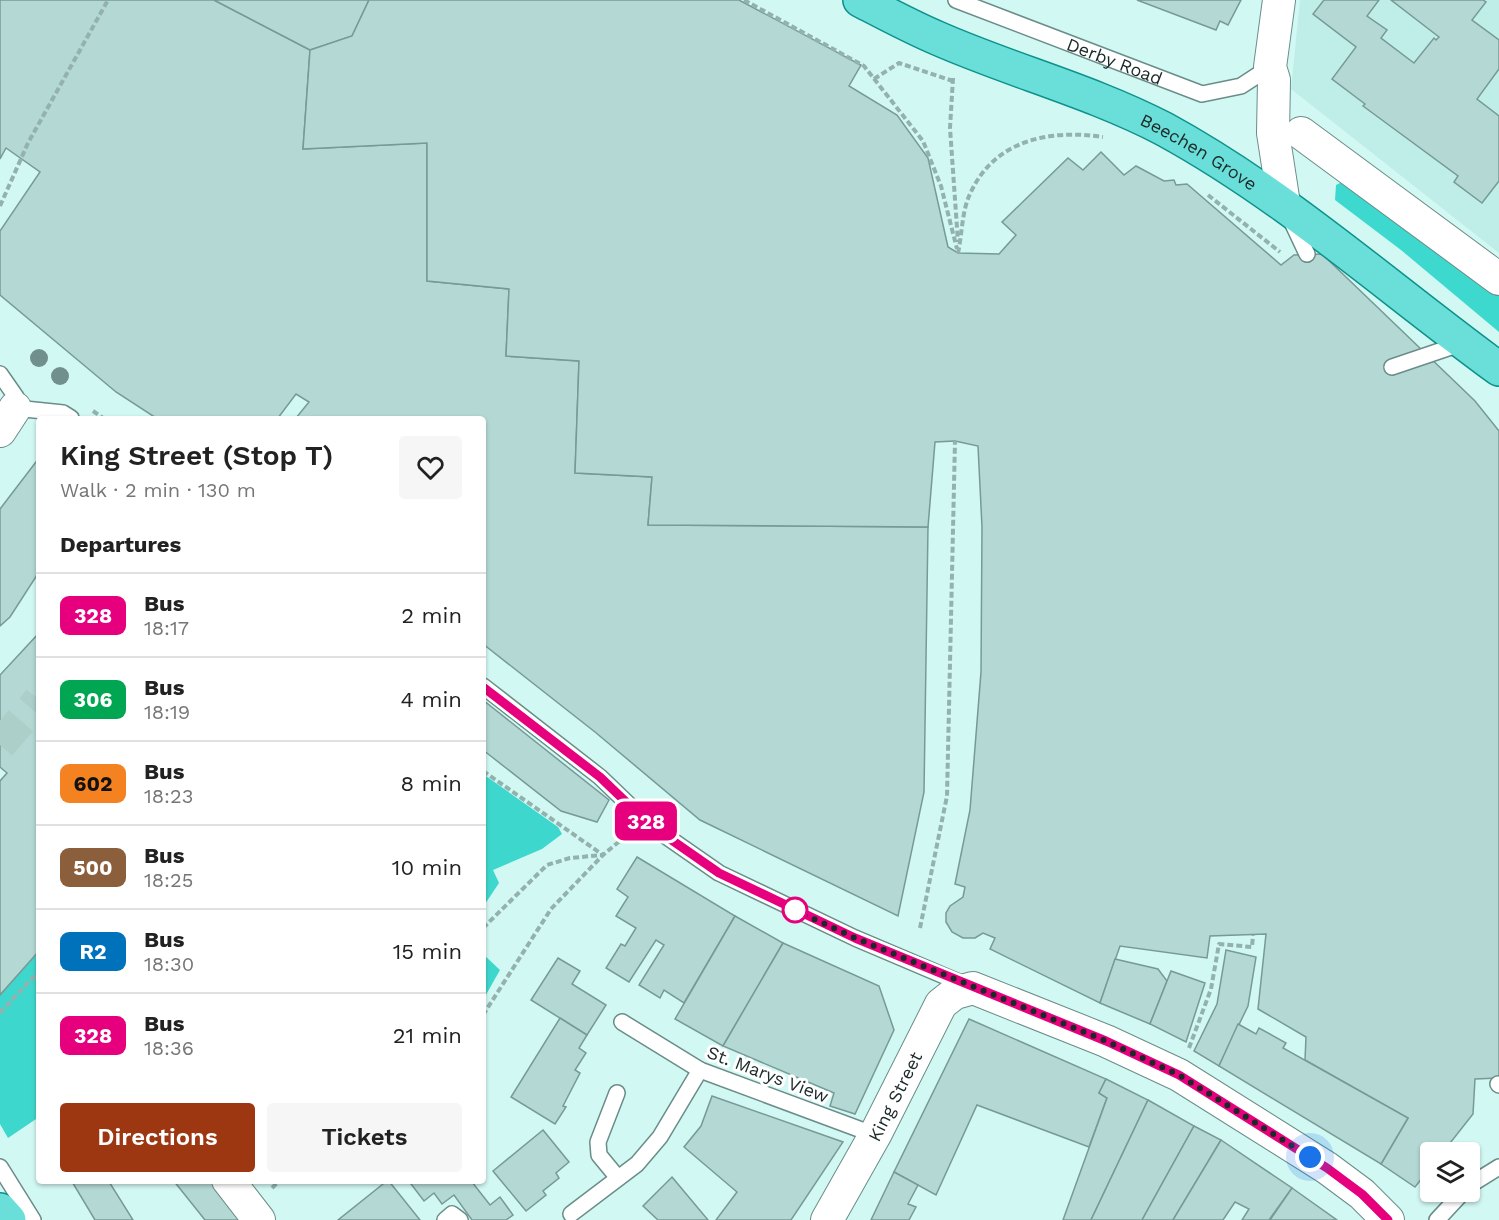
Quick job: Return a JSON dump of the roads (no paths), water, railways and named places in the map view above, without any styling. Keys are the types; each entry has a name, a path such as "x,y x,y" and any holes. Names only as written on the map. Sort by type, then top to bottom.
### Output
{"main road":[{"name":"Beechen Grove","path":"860,0 937,39 1107,102 1203,152 1284,204 1499,369"},
{"path":"0,1210 9,1220"}],"street":[{"path":"1279,0 1270,67 1274,87 1273,133 1284,204"},
{"path":"1301,133 1499,279"},
{"path":"974,988 1106,1041 1179,1075 1327,1168 1362,1194 1388,1220"},
{"name":"King Street","path":"827,1220 875,1135 941,1004 955,993 974,988"},
{"path":"231,1184 259,1220"}],"lane":[{"name":"Derby Road","path":"956,0 1202,94 1241,86 1270,67"},
{"path":"1284,204 1306,254"},
{"path":"1392,367 1463,343"},
{"path":"0,374 16,397 8,420 36,416"},
{"path":"39,416 63,413 68,416"},
{"path":"486,688 600,777 643,818 719,873 855,938 974,988"},
{"name":"St. Marys View","path":"622,1022 700,1070 875,1135"},
{"path":"571,1214 637,1164 660,1137 700,1070"},
{"path":"617,1093 598,1142 599,1155 618,1178"},
{"path":"0,1167 33,1220"},
{"path":"1480,1179 1499,1167"},
{"path":"1437,1220 1454,1202"},
{"path":"445,1220 452,1214 460,1220"}],"tunnel":[{"path":"0,745 36,703"}]}
